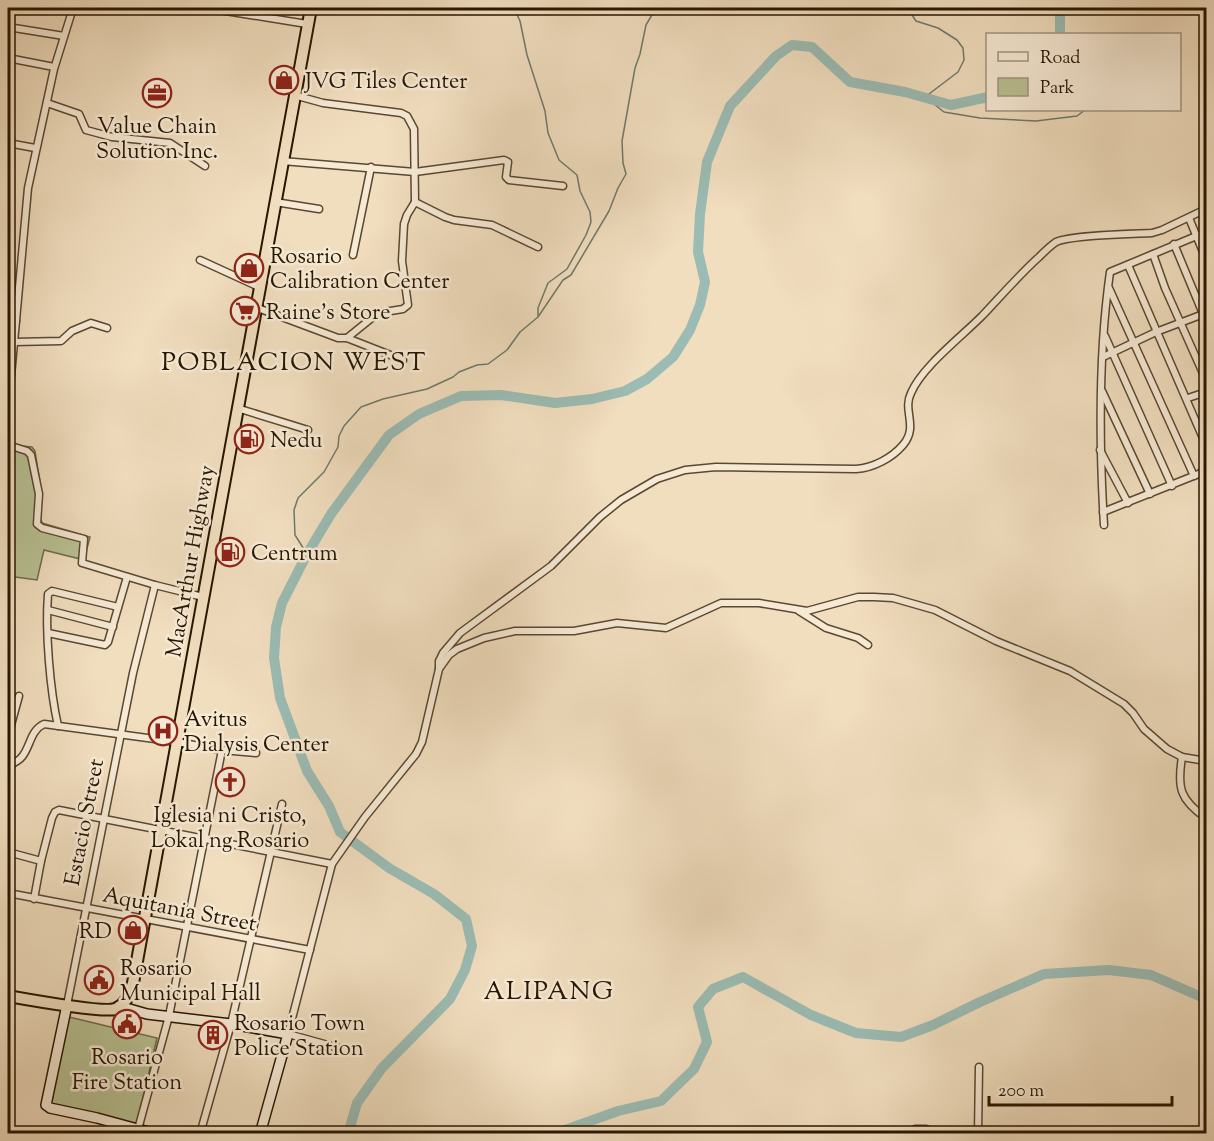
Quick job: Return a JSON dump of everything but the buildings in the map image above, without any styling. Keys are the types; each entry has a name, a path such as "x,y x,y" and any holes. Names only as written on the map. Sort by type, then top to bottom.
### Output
{"highway":[{"name":"MacArthur Highway","path":"120,1006 126,1001 133,983 162,831 310,8"},
{"path":"8,996 104,1010 113,1010 120,1006"}],"main road":[{"name":"Estacio Street","path":"67,1005 46,1102 47,1107 138,1131"},
{"path":"120,1006 131,1011 231,1024 288,1035 260,1134"},
{"path":"138,1131 156,1134"}],"street":[{"path":"8,409 26,204 35,148 54,67 73,8"},
{"path":"207,8 307,24"},
{"path":"8,27 64,36"},
{"path":"8,58 54,67"},
{"path":"294,95 324,103 401,113 407,116 414,129 415,201 404,224 402,261 408,305 403,309 378,313 347,338"},
{"path":"47,103 79,114 86,130 112,137 170,143 205,166"},
{"path":"8,143 35,148"},
{"path":"282,161 415,172 504,160 508,162 506,177 508,180 563,186"},
{"path":"352,255 371,167"},
{"path":"415,201 454,220 492,225 538,247"},
{"path":"275,202 319,209"},
{"path":"346,1050 288,1035 332,864 365,817 416,754 422,742 439,661 460,633 551,566 600,517 638,489 673,473 698,468 866,469 875,465 895,453 909,437 911,422 909,400 916,383 1054,243 1070,238 1152,233 1206,209"},
{"path":"1189,218 1206,259"},
{"path":"1104,525 1099,448 1102,357 1110,272 1206,231"},
{"path":"1174,244 1205,313 1206,321"},
{"path":"1153,254 1165,288 1206,380"},
{"path":"200,260 259,287"},
{"path":"1128,265 1156,332 1188,398 1206,445"},
{"path":"1108,286 1194,476"},
{"path":"255,308 338,338 347,338 403,360"},
{"path":"1102,357 1205,313"},
{"path":"8,317 16,321"},
{"path":"14,342 61,340 72,331 91,323 107,328"},
{"path":"1104,333 1172,486"},
{"path":"1101,390 1150,494"},
{"path":"1188,398 1206,392"},
{"path":"237,408 308,430"},
{"path":"8,445 27,451 31,455 39,494 37,524 42,528 84,539 82,563 127,578 203,597"},
{"path":"1099,448 1128,503"},
{"path":"1103,512 1206,471"},
{"path":"48,633 104,646 108,642 127,578"},
{"name":"Estacio Street","path":"67,1005 120,735 155,585"},
{"path":"58,726 53,705 47,596 52,591 118,607"},
{"path":"439,669 449,655 457,649 501,633 574,631 617,623 666,628 712,606 733,602 759,603 807,611 858,597 893,598 935,610 996,641 1070,671 1116,697 1133,713 1153,739 1182,757 1206,761"},
{"path":"48,610 113,627"},
{"path":"799,610 826,628 858,638 868,645"},
{"path":"8,736 19,696"},
{"path":"8,765 22,758 34,734 44,724 256,753"},
{"path":"138,1131 169,1016 222,750"},
{"path":"1182,757 1179,778 1182,794 1197,812 1206,818"},
{"path":"200,1134 231,1024 282,804"},
{"path":"34,899 40,861 53,814 64,810 332,864"},
{"path":"8,852 40,861"},
{"name":"Aquitania Street","path":"8,893 310,950"},
{"path":"978,1134 979,1067"},
{"path":"911,1134 915,1129 926,1129 942,1134"}],"green space":[{"path":"8,443 32,447 35,451 40,483 42,523 90,537 84,560 44,550 37,580 8,576"},
{"path":"69,1017 157,1038 137,1124 49,1104"}],"waterway":[{"path":"514,8 520,21 527,55 545,111 548,133 559,160 577,175 580,191 590,212 591,222 567,269 548,283 538,308 538,316"},
{"path":"307,554 295,535 294,510 298,498 324,472 338,447 339,436 344,426 361,407 383,399 427,389 459,372 477,365 488,364 507,350 520,332 538,317 563,280 571,275 609,211 626,174 622,141 635,68 646,25 656,8"},
{"path":"910,8 916,21 938,28 957,40 963,48 964,60 958,72 925,97 944,112 980,118 1036,121 1077,116 1084,111"},
{"path":"1060,8 1060,33"},
{"path":"348,1134 357,1103 382,1068 450,999 465,970 472,946 466,919 434,894 389,868 340,832 329,806 307,771 280,698 274,658 276,627 282,603 331,514 389,435 419,414 461,396 501,395 555,403 592,399 625,391 647,379 673,357 690,330 700,305 705,282 698,252 707,162 730,106 776,56 792,45 812,47 850,82 905,92 951,105 986,97"},
{"path":"554,1134 618,1111 661,1101 694,1069 707,1042 698,1007 713,989 743,977 811,1015 856,1033 901,1037 933,1025 1044,974 1109,970 1151,975 1206,999"}],"place":[{"name":"JVG Tiles Center","path":"284,80"},
{"name":"Value Chain Solution Inc.","path":"157,93"},
{"name":"Rosario Calibration Center","path":"249,268"},
{"name":"Raine's Store","path":"245,311"},
{"name":"Nedu","path":"249,439"},
{"name":"Centrum","path":"230,552"},
{"name":"Avitus Dialysis Center","path":"163,731"},
{"name":"Iglesia ni Cristo, Lokal ng Rosario","path":"230,782"},
{"name":"RD","path":"133,930"},
{"name":"Rosario Municipal Hall","path":"99,980"},
{"name":"Rosario Fire Station","path":"127,1024"},
{"name":"Rosario Town Police Station","path":"213,1035"}],"district":[{"name":"POBLACION WEST","path":"294,361"},
{"name":"ALIPANG","path":"549,990"}]}
